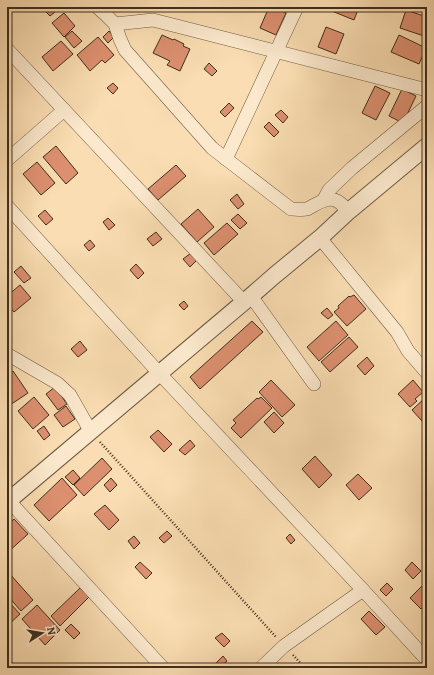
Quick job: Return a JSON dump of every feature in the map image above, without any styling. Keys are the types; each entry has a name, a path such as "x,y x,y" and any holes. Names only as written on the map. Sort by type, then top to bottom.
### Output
{"street":[{"path":"98,7 115,24 125,50 212,148 291,209 306,209 329,199 336,200 349,211"},
{"path":"226,159 297,7"},
{"path":"115,24 153,20 427,90"},
{"path":"7,49 247,299 314,384"},
{"path":"323,201 329,190 352,168 427,106"},
{"path":"7,160 64,110"},
{"path":"163,668 8,501 160,374 320,238 349,211 427,146"},
{"path":"7,206 160,374 427,660"},
{"path":"320,238 397,332 408,351 427,373"},
{"path":"7,354 57,383 70,396 91,432"},
{"path":"261,668 284,646 363,590"}],"path":[{"path":"91,432 284,646 306,668"}],"building":[{"path":"51,7 55,12 50,16 45,11"},
{"path":"269,7 274,7 286,13 276,35 260,28"},
{"path":"322,7 359,7 354,20"},
{"path":"406,10 427,17 427,37 400,28"},
{"path":"64,13 75,26 64,37 52,23"},
{"path":"326,27 344,34 336,54 318,47"},
{"path":"72,31 82,41 74,48 65,37"},
{"path":"109,31 114,37 108,43 103,37"},
{"path":"162,35 184,44 183,46 190,49 180,71 167,65 170,61 153,53"},
{"path":"399,35 426,48 419,64 391,52"},
{"path":"98,37 114,55 105,63 102,60 90,71 77,55"},
{"path":"61,41 73,54 53,71 42,57"},
{"path":"209,63 217,71 212,76 204,69"},
{"path":"113,83 118,88 113,94 107,88"},
{"path":"375,86 390,93 376,120 362,113"},
{"path":"402,89 416,96 403,123 389,116"},
{"path":"229,103 234,108 225,117 220,112"},
{"path":"281,110 288,117 283,123 275,115"},
{"path":"269,122 279,132 274,137 264,127"},
{"path":"56,146 78,173 66,184 43,157"},
{"path":"37,162 55,183 41,195 23,174"},
{"path":"176,165 186,176 158,200 148,189"},
{"path":"237,194 244,204 238,209 230,200"},
{"path":"198,209 214,227 197,242 181,224"},
{"path":"45,210 53,219 46,225 38,216"},
{"path":"238,214 247,223 240,229 231,220"},
{"path":"108,218 115,225 109,230 103,222"},
{"path":"227,223 238,234 214,255 204,243"},
{"path":"156,232 162,239 153,246 147,239"},
{"path":"90,240 95,246 89,251 84,245"},
{"path":"191,253 197,260 190,267 183,259"},
{"path":"136,264 144,273 138,279 130,270"},
{"path":"21,266 31,278 24,283 14,272"},
{"path":"20,285 31,298 14,312 7,304 7,296"},
{"path":"354,295 366,309 347,326 334,312 349,296"},
{"path":"184,301 188,306 184,310 179,305"},
{"path":"327,308 333,315 328,319 321,313"},
{"path":"252,321 263,332 200,389 190,377"},
{"path":"336,321 348,335 319,361 307,347"},
{"path":"349,337 358,347 330,372 321,362"},
{"path":"80,341 87,350 78,357 71,349"},
{"path":"367,357 374,366 365,375 357,366"},
{"path":"13,371 28,393 10,405 7,401 7,375"},
{"path":"271,380 295,405 282,417 259,392"},
{"path":"413,380 423,392 415,399 417,401 410,407 398,394"},
{"path":"55,387 67,404 58,410 46,394"},
{"path":"427,396 427,416 422,421 412,410"},
{"path":"34,397 49,415 33,429 18,411"},
{"path":"261,397 272,408 241,438 231,428 236,423 233,420 257,398 258,399"},
{"path":"66,406 75,419 63,427 54,415"},
{"path":"274,412 284,423 274,433 264,422"},
{"path":"44,426 50,435 44,440 37,431"},
{"path":"158,430 172,444 164,452 150,437"},
{"path":"190,440 195,446 185,455 179,450"},
{"path":"315,456 332,475 319,488 302,469"},
{"path":"102,458 112,469 84,496 74,485"},
{"path":"73,470 80,478 73,485 65,477"},
{"path":"358,474 372,488 359,500 346,485"},
{"path":"62,478 77,495 49,521 34,505"},
{"path":"111,478 117,485 110,492 104,485"},
{"path":"105,505 119,520 109,530 94,514"},
{"path":"14,519 28,534 7,553 7,526"},
{"path":"167,531 172,536 164,543 159,538"},
{"path":"290,534 295,540 291,544 286,538"},
{"path":"134,536 140,543 134,549 128,541"},
{"path":"140,562 152,573 146,579 135,567"},
{"path":"412,562 421,571 413,579 405,570"},
{"path":"9,573 33,600 21,611 7,595 7,574"},
{"path":"427,581 427,603 421,609 410,598"},
{"path":"387,583 393,589 386,596 380,590"},
{"path":"80,588 89,597 60,626 51,616"},
{"path":"7,600 20,614 7,626"},
{"path":"37,605 60,630 45,645 22,619"},
{"path":"369,611 385,627 376,635 361,619"},
{"path":"71,624 80,633 74,639 65,630"},
{"path":"222,633 230,641 224,647 215,638"},
{"path":"223,656 227,661 220,667 216,663"},
{"path":"10,660 17,668 7,668 7,663"}]}
